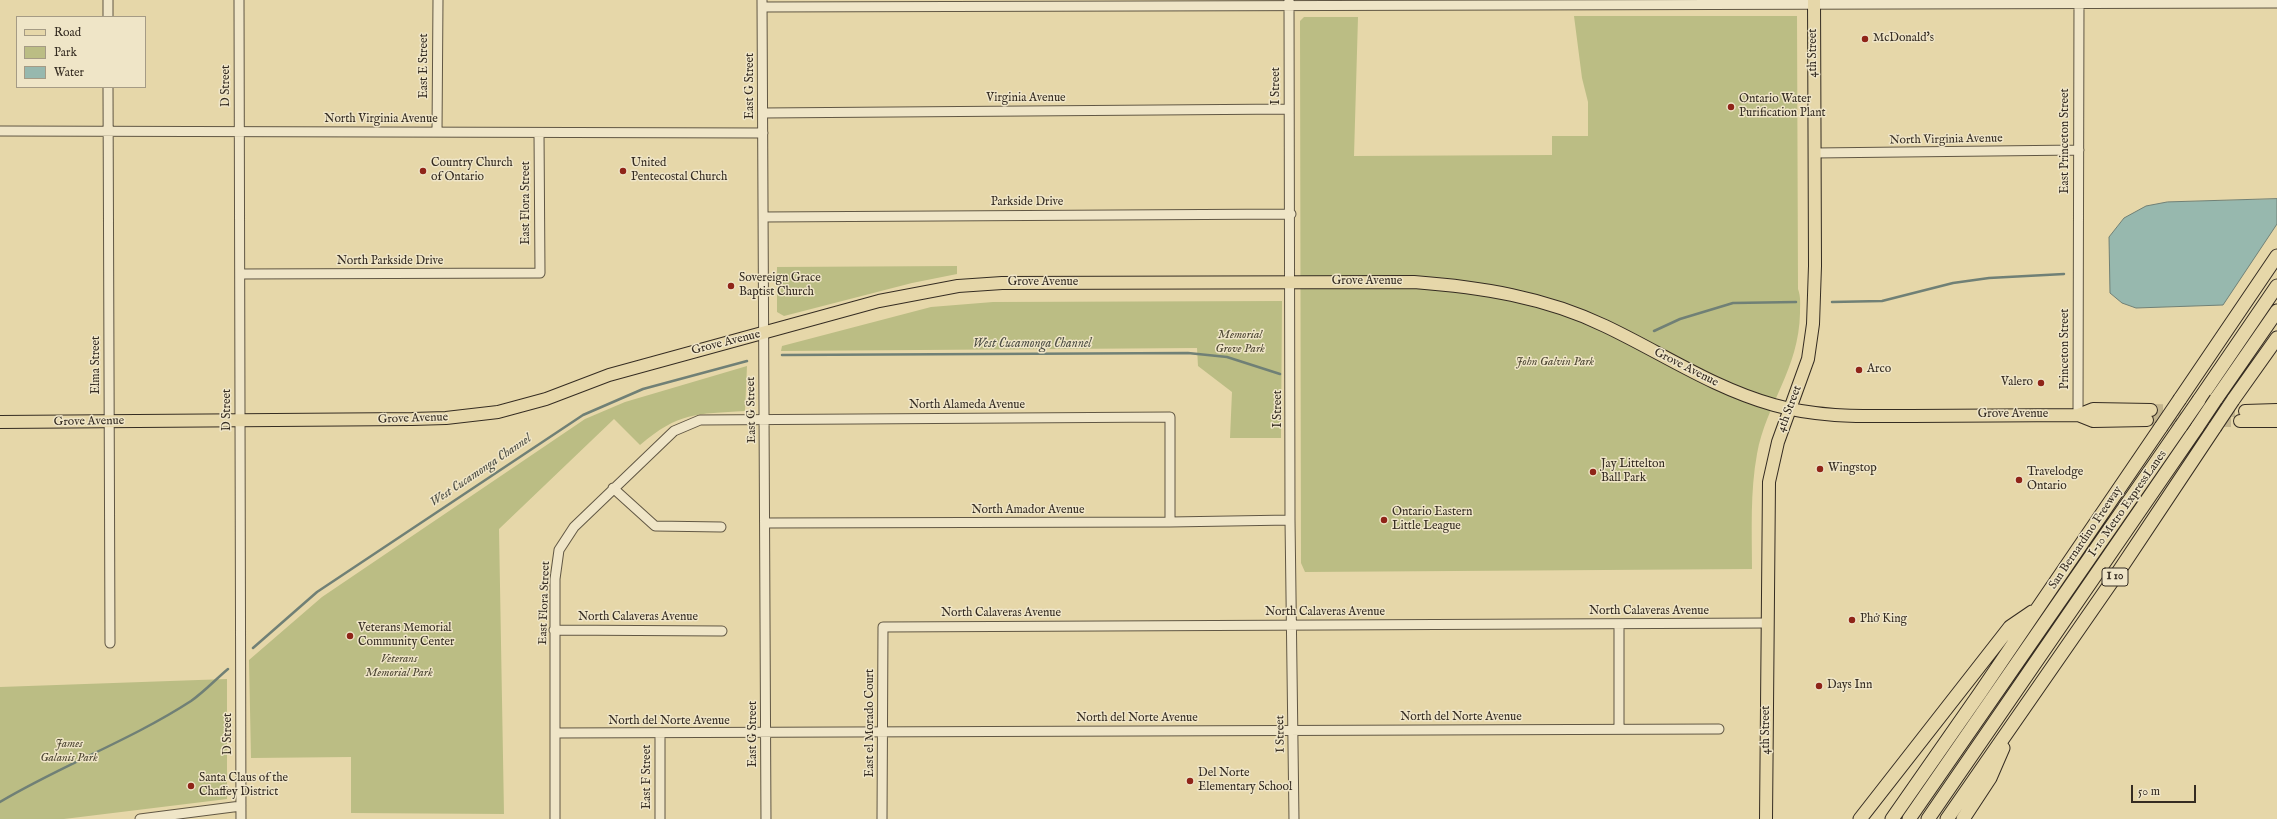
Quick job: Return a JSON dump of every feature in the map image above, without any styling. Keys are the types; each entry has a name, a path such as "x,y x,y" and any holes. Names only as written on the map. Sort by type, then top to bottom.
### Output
{"highway":[{"name":"San Bernardino Freeway","path":"1892,819 2038,608 2277,256"},
{"name":"I-10 Metro ExpressLanes","path":"1909,819 2277,286"},
{"name":"I-10 Metro ExpressLanes","path":"1928,819 2277,311"},
{"name":"I 10","path":"1947,819 2120,570 2233,400 2277,338"},
{"path":"1860,819 2010,626 2038,608"},
{"path":"1963,819 1990,778 2013,724"}],"main road":[{"name":"4th Street","path":"1766,819 1769,482 1773,458 1808,359 1815,301 1814,2"},
{"name":"Grove Avenue","path":"0,422 446,418 498,412 546,399 609,375 879,301 958,286 1010,283 1291,282 1414,282 1466,286 1530,298 1604,325 1697,375 1723,386 1791,409 1827,415 2078,415 2093,421 2149,415"},
{"path":"2277,410 2242,416 2277,421"}],"street":[{"path":"108,0 108,16"},
{"name":"D Street","path":"239,0 241,819"},
{"name":"East E Street","path":"437,132 438,0"},
{"path":"762,4 2079,1 2277,3"},
{"name":"East Princeton Street","path":"2078,283 2079,1"},
{"name":"I Street","path":"1289,3 1291,214 1290,520 1293,624 1294,819"},
{"name":"East G Street","path":"762,4 766,819"},
{"name":"Elma Street","path":"108,88 110,642"},
{"name":"Virginia Avenue","path":"763,113 1289,109"},
{"name":"North Virginia Avenue","path":"0,131 763,133"},
{"name":"East Flora Street","path":"539,133 540,273"},
{"name":"North Virginia Avenue","path":"1815,154 2079,150"},
{"name":"Parkside Drive","path":"763,217 1291,214"},
{"name":"North Parkside Drive","path":"240,274 540,273"},
{"name":"Princeton Street","path":"2078,283 2078,415"},
{"name":"North Alameda Avenue","path":"764,420 1170,417 1170,522"},
{"name":"East Flora Street","path":"555,819 554,630 555,579 559,550 574,527 674,431 700,420 764,420"},
{"path":"613,488 655,526 721,527"},
{"name":"North Amador Avenue","path":"765,523 1170,522 1290,520"},
{"name":"North Calaveras Avenue","path":"884,627 1767,623"},
{"path":"1619,624 1619,729"},
{"name":"East el Morado Court","path":"882,819 884,627"},
{"name":"North Calaveras Avenue","path":"554,630 722,630"},
{"name":"North del Norte Avenue","path":"555,733 766,734 1293,730 1719,729"},
{"name":"East F Street","path":"660,734 660,819"},
{"path":"140,819 241,806"}],"green space":[{"name":"John Galvin Park","path":"1574,16 1797,16 1798,289 1800,298 1800,313 1794,352 1767,419 1757,454 1752,497 1752,569 1305,572 1301,563 1300,21 1304,17 1358,17 1354,156 1552,155 1552,136 1588,136 1588,102 1582,78"},
{"path":"957,266 957,274 912,283 784,316 777,312 777,267"},
{"name":"Memorial Grove Park","path":"1282,301 1281,438 1230,438 1232,392 1198,366 1197,348 781,351 782,346 931,307 993,302"},
{"name":"Veterans Memorial Park","path":"747,366 745,411 701,414 689,417 666,426 640,445 614,419 499,529 504,814 351,813 351,757 251,758 249,660 322,597 585,419 625,402"},
{"name":"James Galanis Park","path":"227,679 227,799 64,819 0,819 0,687"}],"water":[{"path":"2277,199 2277,224 2223,305 2136,308 2122,303 2110,293 2109,237 2124,218 2146,206 2167,202"}],"waterway":[{"path":"1832,302 1882,301 1953,283 1989,278 2064,274"},
{"name":"West Cucamonga Channel","path":"1654,331 1680,319 1733,303 1796,302"},
{"name":"West Cucamonga Channel","path":"782,355 1188,353 1227,357 1280,374"},
{"name":"West Cucamonga Channel","path":"253,648 317,592 583,415 643,389 747,361"},
{"name":"West Cucamonga Channel","path":"0,802 168,715 191,701 228,669"}],"tunnel":[{"path":"2151,410 2245,411"},
{"path":"2147,420 2240,421"}],"place":[{"name":"McDonald's","path":"1865,39"},
{"name":"Ontario Water Purification Plant","path":"1731,107"},
{"name":"Country Church of Ontario","path":"423,171"},
{"name":"United Pentecostal Church","path":"623,171"},
{"name":"Sovereign Grace Baptist Church","path":"731,286"},
{"name":"Arco","path":"1859,370"},
{"name":"Valero","path":"2041,383"},
{"name":"Wingstop","path":"1820,469"},
{"name":"Jay Littelton Ball Park","path":"1593,472"},
{"name":"Travelodge Ontario","path":"2019,480"},
{"name":"Ontario Eastern Little League","path":"1384,520"},
{"name":"Phở King","path":"1852,620"},
{"name":"Veterans Memorial Community Center","path":"350,636"},
{"name":"Days Inn","path":"1819,686"},
{"name":"Del Norte Elementary School","path":"1190,781"},
{"name":"Santa Claus of the Chaffey District","path":"191,786"}]}
